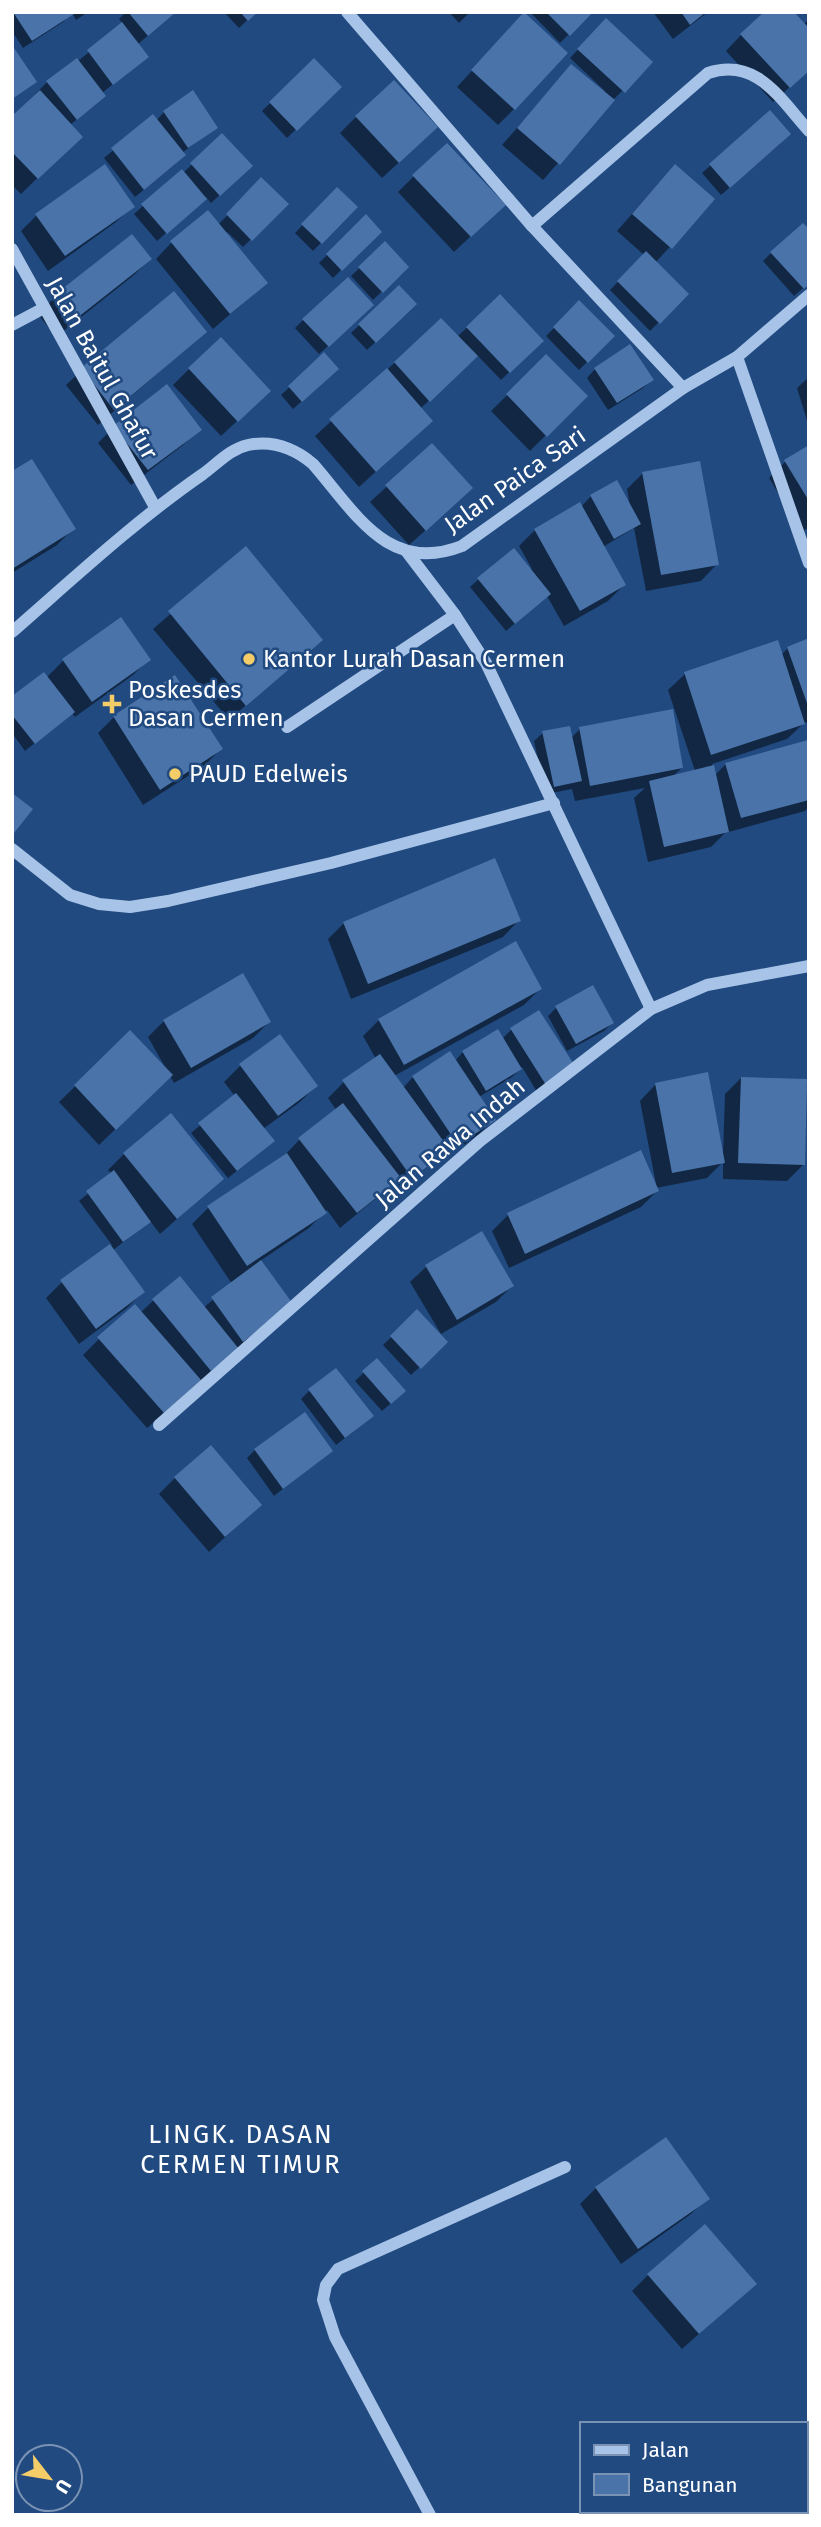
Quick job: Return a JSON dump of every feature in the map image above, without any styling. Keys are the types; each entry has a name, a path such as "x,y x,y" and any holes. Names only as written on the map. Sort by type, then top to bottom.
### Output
{"street":[{"path":"347,12 532,226 683,388"},
{"path":"532,226 708,73 733,69 748,72 763,80 809,131"},
{"name":"Jalan Baitul Ghafur","path":"12,249 155,507"},
{"name":"Jalan Paica Sari","path":"12,632 155,507 228,454 247,445 271,443 303,456 375,536 395,548 421,554 449,551 475,539 569,468 683,388 737,357 809,295"},
{"path":"12,325 44,308"},
{"path":"737,357 809,563"},
{"path":"407,552 455,615 486,663 651,1009"},
{"path":"287,727 455,615"},
{"path":"12,849 70,895 99,904 130,907 168,901 331,863 554,803"},
{"name":"Jalan Rawa Indah","path":"159,1425 480,1141 651,1009 707,985 809,966"},
{"path":"430,2515 335,2337 323,2300 326,2286 338,2269 565,2167"}],"building":[{"path":"13,12 73,12 74,14 32,41"},
{"path":"128,12 176,12 148,36"},
{"path":"240,12 258,12 248,21"},
{"path":"524,12 568,53 515,110 471,70"},
{"path":"546,12 593,12 570,36"},
{"path":"681,12 706,12 690,25"},
{"path":"764,12 794,12 809,28 809,71 790,88 740,34"},
{"path":"606,18 653,62 625,93 577,49"},
{"path":"122,22 149,57 113,85 87,50"},
{"path":"12,45 37,82 12,99"},
{"path":"77,58 106,96 77,120 46,81"},
{"path":"314,58 342,87 297,131 269,102"},
{"path":"571,64 615,100 560,165 517,128"},
{"path":"394,80 438,127 399,163 355,116"},
{"path":"40,90 83,137 38,179 12,152 12,116"},
{"path":"193,90 218,128 188,148 163,111"},
{"path":"770,110 791,134 730,188 709,164"},
{"path":"153,114 186,155 144,190 111,148"},
{"path":"222,133 253,166 220,196 190,163"},
{"path":"447,143 506,205 471,237 412,175"},
{"path":"105,164 135,207 65,256 35,214"},
{"path":"675,164 715,199 672,249 632,214"},
{"path":"182,169 207,199 167,234 141,204"},
{"path":"261,177 289,204 252,241 226,214"},
{"path":"337,187 358,207 322,244 301,224"},
{"path":"208,210 268,283 230,314 170,241"},
{"path":"366,214 382,232 342,271 326,254"},
{"path":"803,223 809,229 809,284 804,289 770,252"},
{"path":"132,234 152,259 72,322 52,297"},
{"path":"385,241 409,267 383,293 358,267"},
{"path":"646,251 689,294 660,324 617,281"},
{"path":"348,277 374,305 329,347 302,319"},
{"path":"399,285 417,304 376,343 358,324"},
{"path":"174,291 207,332 114,410 81,368"},
{"path":"500,294 544,341 510,373 466,327"},
{"path":"579,300 615,336 588,363 553,327"},
{"path":"441,318 478,356 430,402 394,362"},
{"path":"221,337 271,391 238,422 188,368"},
{"path":"630,344 654,380 617,403 594,368"},
{"path":"324,352 339,369 302,402 288,386"},
{"path":"546,354 588,396 547,437 506,394"},
{"path":"387,368 433,421 376,472 329,419"},
{"path":"167,384 202,430 148,470 113,426"},
{"path":"432,443 473,488 426,531 385,485"},
{"path":"809,445 809,501 784,460"},
{"path":"32,459 76,529 12,569 12,471"},
{"path":"700,461 719,565 661,575 642,472"},
{"path":"617,480 641,524 614,539 590,495"},
{"path":"580,502 626,585 580,611 534,529"},
{"path":"246,546 323,640 246,706 168,611"},
{"path":"514,548 551,594 515,624 477,578"},
{"path":"121,617 151,660 92,702 62,659"},
{"path":"809,638 809,706 808,706 787,647"},
{"path":"778,640 805,724 711,755 684,672"},
{"path":"44,672 75,712 35,744 12,715 12,696"},
{"path":"175,675 223,749 160,790 113,716"},
{"path":"673,709 683,768 590,786 579,727"},
{"path":"570,726 582,781 554,787 542,731"},
{"path":"808,740 809,800 741,818 725,763"},
{"path":"714,765 729,832 664,847 649,781"},
{"path":"12,793 33,809 14,833 12,831"},
{"path":"495,858 521,921 368,984 343,922"},
{"path":"516,941 542,989 404,1065 378,1019"},
{"path":"243,973 271,1022 191,1068 163,1020"},
{"path":"593,985 614,1023 576,1044 555,1006"},
{"path":"539,1010 575,1066 546,1085 510,1028"},
{"path":"498,1029 522,1069 486,1091 462,1051"},
{"path":"130,1030 173,1075 116,1130 74,1085"},
{"path":"280,1034 318,1086 278,1116 239,1064"},
{"path":"450,1051 496,1120 458,1145 412,1076"},
{"path":"380,1054 450,1150 412,1178 342,1080"},
{"path":"708,1072 725,1163 672,1173 655,1083"},
{"path":"741,1077 807,1079 805,1165 738,1163"},
{"path":"236,1093 275,1141 237,1171 198,1123"},
{"path":"343,1103 401,1178 357,1213 298,1138"},
{"path":"171,1113 224,1179 177,1219 123,1153"},
{"path":"641,1150 659,1191 525,1254 507,1213"},
{"path":"287,1153 327,1213 247,1266 207,1206"},
{"path":"114,1170 151,1222 123,1242 86,1191"},
{"path":"482,1231 514,1286 457,1320 425,1265"},
{"path":"110,1244 145,1292 96,1329 60,1280"},
{"path":"261,1260 293,1304 243,1342 211,1297"},
{"path":"180,1276 239,1349 211,1371 152,1299"},
{"path":"135,1304 201,1380 164,1413 97,1337"},
{"path":"417,1309 448,1342 421,1369 390,1336"},
{"path":"377,1358 406,1391 391,1404 362,1371"},
{"path":"336,1368 374,1416 345,1438 308,1389"},
{"path":"305,1412 333,1451 283,1489 254,1449"},
{"path":"211,1445 262,1505 225,1537 174,1477"},
{"path":"666,2137 710,2199 638,2249 595,2187"},
{"path":"705,2224 757,2284 699,2334 647,2274"}],"place":[{"name":"Kantor Lurah Dasan Cermen","path":"249,659"},
{"name":"Poskesdes Dasan Cermen","path":"112,704"},
{"name":"PAUD Edelweis","path":"175,774"}],"district":[{"name":"LINGK. DASAN CERMEN TIMUR","path":"241,2149"}]}
